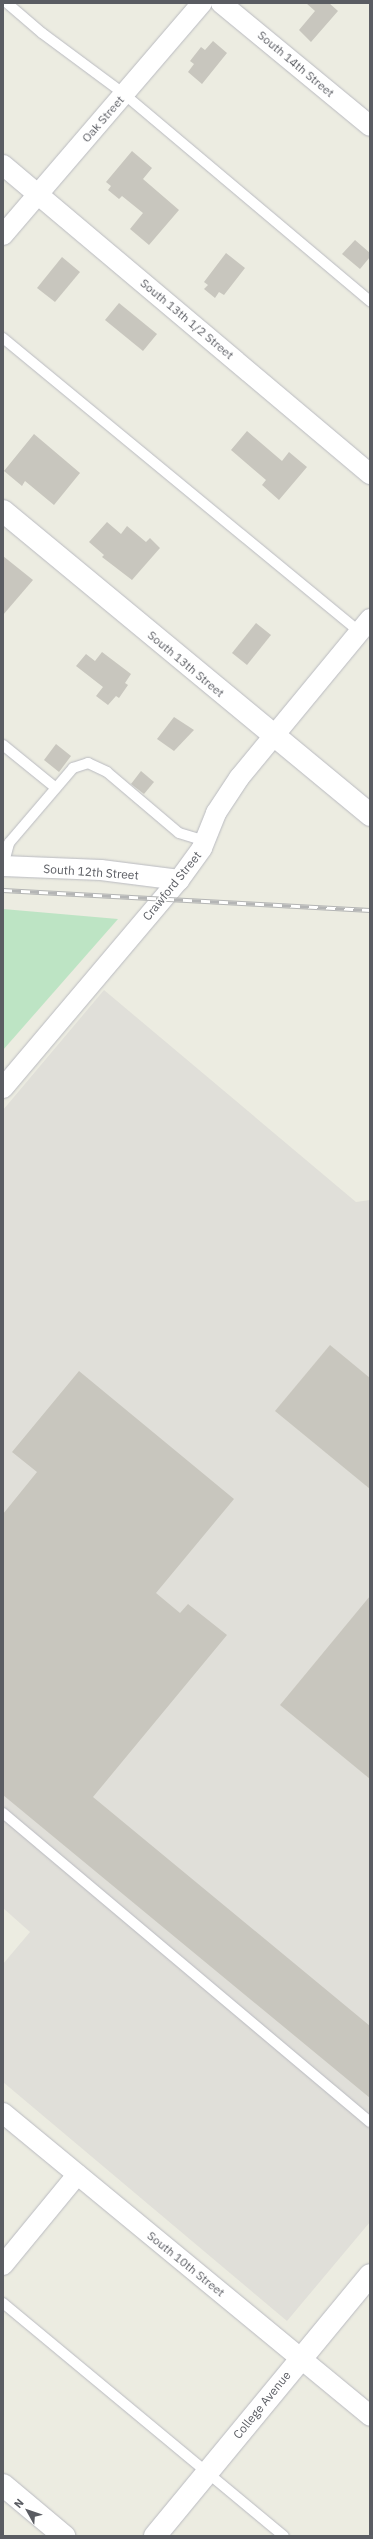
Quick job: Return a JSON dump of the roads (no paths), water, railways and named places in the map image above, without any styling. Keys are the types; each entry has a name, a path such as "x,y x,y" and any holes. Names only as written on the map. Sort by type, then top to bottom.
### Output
{"main road":[{"name":"South 13th Street","path":"3,511 370,816"},
{"name":"College Avenue","path":"155,2536 370,2275"},
{"path":"3,2485 64,2536"}],"street":[{"name":"Oak Street","path":"3,235 202,3"},
{"name":"South 14th Street","path":"221,3 370,126"},
{"name":"South 13th 1/2 Street","path":"3,165 370,474"},
{"name":"Crawford Street","path":"3,1088 179,880 205,841 216,813 239,778 272,735 365,625"},
{"name":"South 12th Street","path":"3,866 101,870 179,880"},
{"name":"South 10th Street","path":"3,2113 370,2416"},
{"path":"3,2265 77,2175"}],"lane":[{"path":"8,3 42,33 124,94 370,301"},
{"path":"3,338 365,625"},
{"path":"3,745 56,788"},
{"path":"3,866 8,843 73,768 88,763 107,772 179,834 205,841"},
{"path":"3,1813 370,2122"},
{"path":"3,2303 284,2536"}],"railway":[{"path":"3,890 370,910"}]}
